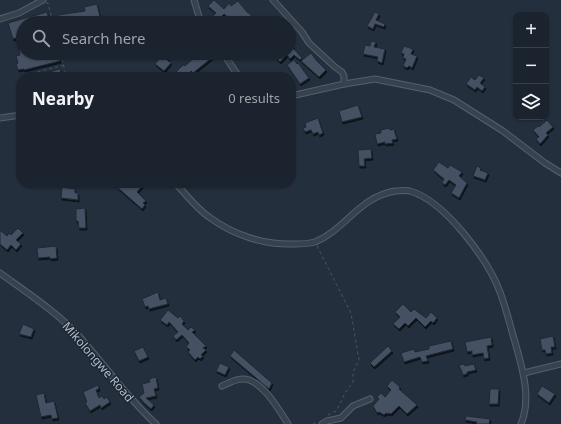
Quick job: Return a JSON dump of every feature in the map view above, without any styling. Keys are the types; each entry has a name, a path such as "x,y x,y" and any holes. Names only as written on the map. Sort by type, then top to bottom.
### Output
{"street":[{"path":"194,0 199,16"},
{"path":"272,0 288,16"},
{"path":"0,19 19,13 43,2"},
{"path":"296,24 310,42 342,72 344,76 344,84"},
{"path":"228,60 236,72"},
{"path":"296,95 370,80 382,80 435,92 454,100 503,131 545,163 561,173"},
{"path":"0,118 16,116"},
{"path":"180,188 209,217 222,225 246,236 273,244 306,244 315,242 342,224 368,201 386,193 400,190 410,191 430,202 453,220 482,258 500,291 524,373 526,405 521,424"},
{"name":"Mikolongwe Road","path":"0,273 78,335 140,409 156,424"},
{"path":"524,373 561,364"},
{"path":"222,386 235,380 249,380 259,386 269,396 288,424"},
{"path":"322,424 327,421 341,418 353,406 370,399"}],"path":[{"path":"43,2 48,3 51,16"},
{"path":"63,60 65,72"},
{"path":"37,72 64,65"},
{"path":"313,424 336,411 345,393 353,382 353,372 359,360 351,313 315,242"}],"building":[{"path":"214,0 224,9 229,3 231,6 238,1 252,16 226,16 224,14 222,16 213,16 216,13 208,6"},
{"path":"97,4 100,16 58,16 85,11 84,7"},
{"path":"47,12 48,16 33,16"},
{"path":"375,12 379,14 376,20 385,24 384,27 375,24 373,29 367,26"},
{"path":"16,21 16,38 13,39 8,23"},
{"path":"371,41 376,42 374,47 385,49 382,63 377,61 378,57 363,54 365,45 370,46"},
{"path":"404,46 413,49 411,54 417,56 412,68 409,66 407,68 403,66 406,59 403,58 404,54 401,53"},
{"path":"296,51 302,58 300,60 296,57"},
{"path":"311,53 326,70 319,77 301,61"},
{"path":"17,60 60,61 24,70 18,70 16,64 18,63"},
{"path":"158,60 167,60 171,63 164,71 155,64"},
{"path":"192,60 209,60 194,72 176,72 183,65 185,66"},
{"path":"294,60 309,78 300,84 296,78 296,72 292,72 287,65"},
{"path":"60,69 61,72 50,72"},
{"path":"479,75 484,78 480,83 485,87 482,91 477,87 475,90 466,84 471,77 475,80"},
{"path":"358,105 362,117 342,122 339,111"},
{"path":"318,118 323,133 319,135 318,132 313,134 311,130 305,132 303,128 306,127 305,123"},
{"path":"547,120 553,127 546,133 548,135 540,144 536,139 539,137 533,130 538,126 539,127"},
{"path":"389,128 390,130 394,129 397,139 392,140 393,143 385,144 385,142 377,144 375,134 381,133 381,130"},
{"path":"371,149 372,158 364,159 365,166 359,166 358,150"},
{"path":"439,162 448,168 450,165 462,172 459,176 467,183 459,198 451,193 456,185 449,180 445,185 442,183 444,179 433,170"},
{"path":"477,166 481,168 480,170 488,173 485,180 473,176"},
{"path":"62,188 75,189 75,193 78,193 78,200 61,198"},
{"path":"118,188 140,188 137,192 146,201 143,203 145,205 142,209"},
{"path":"85,208 86,228 79,228 78,221 76,221 76,209"},
{"path":"18,228 23,233 16,240 21,244 16,250 11,245 7,250 0,244 0,230 7,236 9,233 11,235"},
{"path":"56,246 57,258 38,258 37,248"},
{"path":"158,292 160,300 166,298 168,304 149,309 148,306 145,307 142,299"},
{"path":"403,304 411,312 414,309 426,318 431,312 437,318 433,323 431,321 425,327 416,318 408,326 405,323 399,329 393,324 400,317 395,312"},
{"path":"168,310 178,318 180,316 184,321 182,324 188,330 191,327 195,330 192,332 206,346 203,348 206,350 201,355 203,356 200,359 198,357 195,360 188,352 190,350 186,347 189,343 182,335 176,340 173,336 178,332 169,322 167,325 160,320"},
{"path":"23,324 34,329 31,337 19,334"},
{"path":"553,336 555,347 551,347 552,353 546,354 545,350 542,350 540,339"},
{"path":"491,337 492,345 487,346 489,358 484,359 483,353 472,355 472,351 467,352 465,342"},
{"path":"451,341 453,349 426,356 428,361 422,362 420,357 404,362 401,353 414,349 415,352 429,349 429,346"},
{"path":"388,346 392,351 374,367 370,363"},
{"path":"143,347 148,357 139,361 134,351"},
{"path":"234,350 272,383 269,389 230,356"},
{"path":"220,363 229,367 225,375 216,371"},
{"path":"464,364 465,366 474,364 476,370 467,372 467,374 463,375 459,365"},
{"path":"156,377 158,388 154,389 156,396 146,398 154,405 151,409 139,397 144,393 142,384 150,382 149,379"},
{"path":"392,380 400,387 399,389 417,405 407,414 399,406 391,414 386,413 384,415 379,412 377,413 373,406 379,399 377,397 381,393 385,397 391,390 387,386"},
{"path":"98,385 99,389 96,390 99,398 102,396 104,399 107,397 110,402 101,408 100,405 90,411 85,403 87,402 83,392"},
{"path":"542,386 555,394 549,403 537,394"},
{"path":"490,389 499,389 498,404 489,404"},
{"path":"44,393 46,403 54,401 58,418 52,419 51,415 41,417 36,395"},
{"path":"466,416 490,419 489,424 476,424 477,422 465,420"}]}
